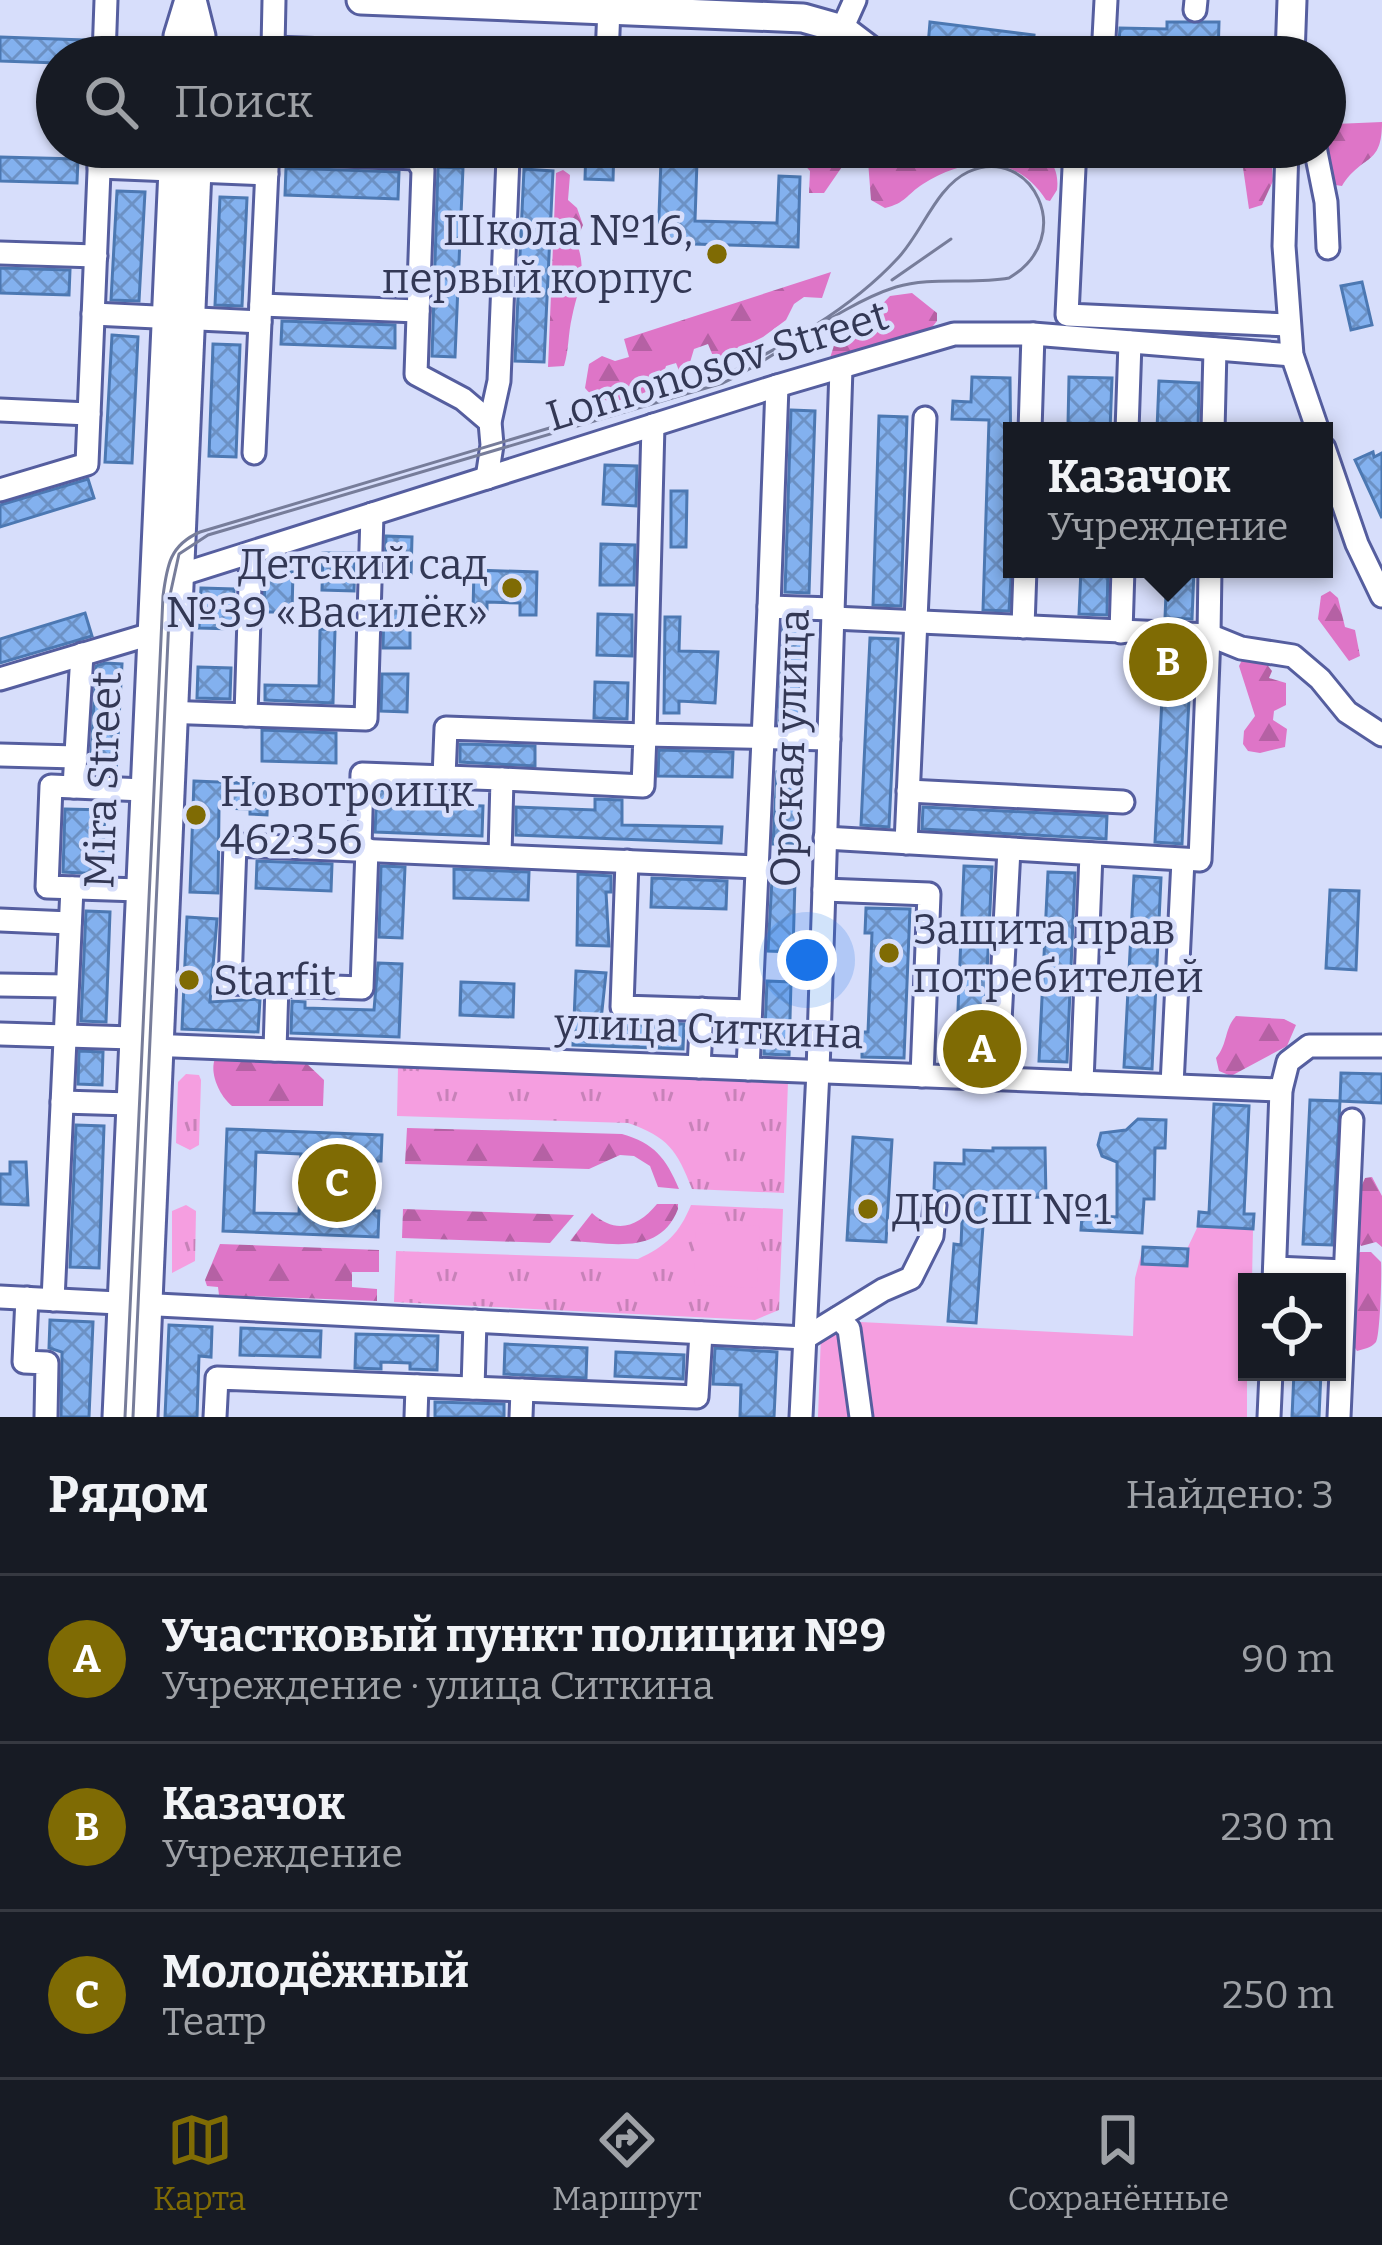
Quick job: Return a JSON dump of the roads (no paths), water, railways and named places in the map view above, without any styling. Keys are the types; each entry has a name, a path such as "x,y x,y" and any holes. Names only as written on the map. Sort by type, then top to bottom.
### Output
{"main road":[{"path":"178,36 191,0"},
{"path":"191,0 201,36"},
{"path":"362,0 610,8 651,5 803,18 851,36"},
{"path":"1291,36 1292,0"},
{"name":"Mira Street","path":"117,1417 135,1304 142,1042 161,712 151,634 153,584 179,319 186,168"},
{"name":"Mira Street","path":"143,1417 130,1104 142,1042 144,790 182,575 179,319"}],"street":[{"path":"105,36 106,0"},
{"path":"273,36 274,0"},
{"path":"842,29 855,0"},
{"path":"1104,36 1106,0"},
{"path":"608,36 610,8"},
{"path":"0,490 87,464 100,168"},
{"path":"254,453 268,168"},
{"path":"422,168 416,374 463,399 490,422"},
{"path":"487,478 490,422 499,381 508,168"},
{"path":"1075,168 1067,315 1289,325"},
{"path":"1286,168 1284,246 1292,355 1315,422"},
{"path":"1319,168 1328,248"},
{"path":"0,253 96,256"},
{"path":"93,314 179,319 418,311"},
{"name":"Lomonosov Street","path":"153,584 953,334 1033,334 1292,355"},
{"path":"1030,422 1033,334"},
{"path":"1127,422 1130,342"},
{"path":"1213,422 1215,349"},
{"name":"Орская улица","path":"801,1417 818,1071 841,368"},
{"path":"748,1069 776,386"},
{"path":"0,410 89,414"},
{"path":"906,843 925,418"},
{"path":"653,425 643,786 362,774 363,849 362,988 230,983 235,844 363,849 500,855 757,867"},
{"path":"1333,474 1357,544 1382,596"},
{"path":"161,712 366,719 372,514"},
{"path":"246,715 251,553"},
{"path":"1022,627 1025,578"},
{"path":"1121,632 1123,578"},
{"path":"825,838 1199,860 1210,578"},
{"path":"769,607 916,622 1209,635 1241,648 1293,656 1347,712 1382,735"},
{"path":"0,679 151,634"},
{"path":"74,787 82,654"},
{"path":"444,777 446,728 829,739"},
{"path":"0,755 76,757"},
{"path":"500,855 502,779"},
{"path":"140,890 47,886 51,786 144,790"},
{"path":"908,791 1123,802"},
{"path":"997,1078 1009,849"},
{"path":"1082,1082 1091,854"},
{"path":"1172,1085 1183,860"},
{"path":"627,861 622,1006 750,1011"},
{"path":"53,1300 72,888"},
{"path":"824,890 928,894 922,1076"},
{"path":"0,920 70,922"},
{"path":"0,985 67,986"},
{"path":"274,1050 277,985"},
{"path":"699,1066 702,1009"},
{"name":"улица Ситкина","path":"0,1034 274,1050 1281,1090"},
{"path":"1275,1273 1281,1090 1288,1062 1310,1046 1382,1046"},
{"path":"62,1102 130,1104"},
{"path":"1339,1417 1352,1120"},
{"path":"0,1297 805,1338 910,1278 932,1236 935,1204"},
{"path":"1310,1273 1345,1271"},
{"path":"27,1298 23,1362 47,1363 46,1417"},
{"path":"838,1318 849,1329 861,1417"},
{"path":"473,1388 475,1321"},
{"path":"215,1417 217,1378 697,1397 701,1333"},
{"path":"1269,1417 1271,1381"},
{"path":"416,1417 417,1386"},
{"path":"521,1417 522,1390"}],"tram line":[{"path":"125,1417 163,596 176,550 200,532 721,377 792,339 859,294 898,258 947,188 968,172 986,168"},
{"path":"133,1417 170,595 179,554 208,535 723,383 853,306 896,287 1009,278 1030,260 1041,240 1043,219 1027,182 996,168"},
{"path":"892,280 951,239"}],"place":[{"name":"Школа №16, первый корпус","path":"717,254"},
{"name":"Детский сад №39 «Василёк»","path":"512,588"},
{"name":"Казачок","path":"1168,662"},
{"name":"Новотроицк 462356","path":"196,815"},
{"name":"Защита прав потребителей","path":"889,953"},
{"name":"Starfit","path":"189,980"},
{"name":"Участковый пункт полиции №9","path":"982,1049"},
{"name":"Молодёжный","path":"337,1183"},
{"name":"ДЮСШ №1","path":"868,1209"}]}
